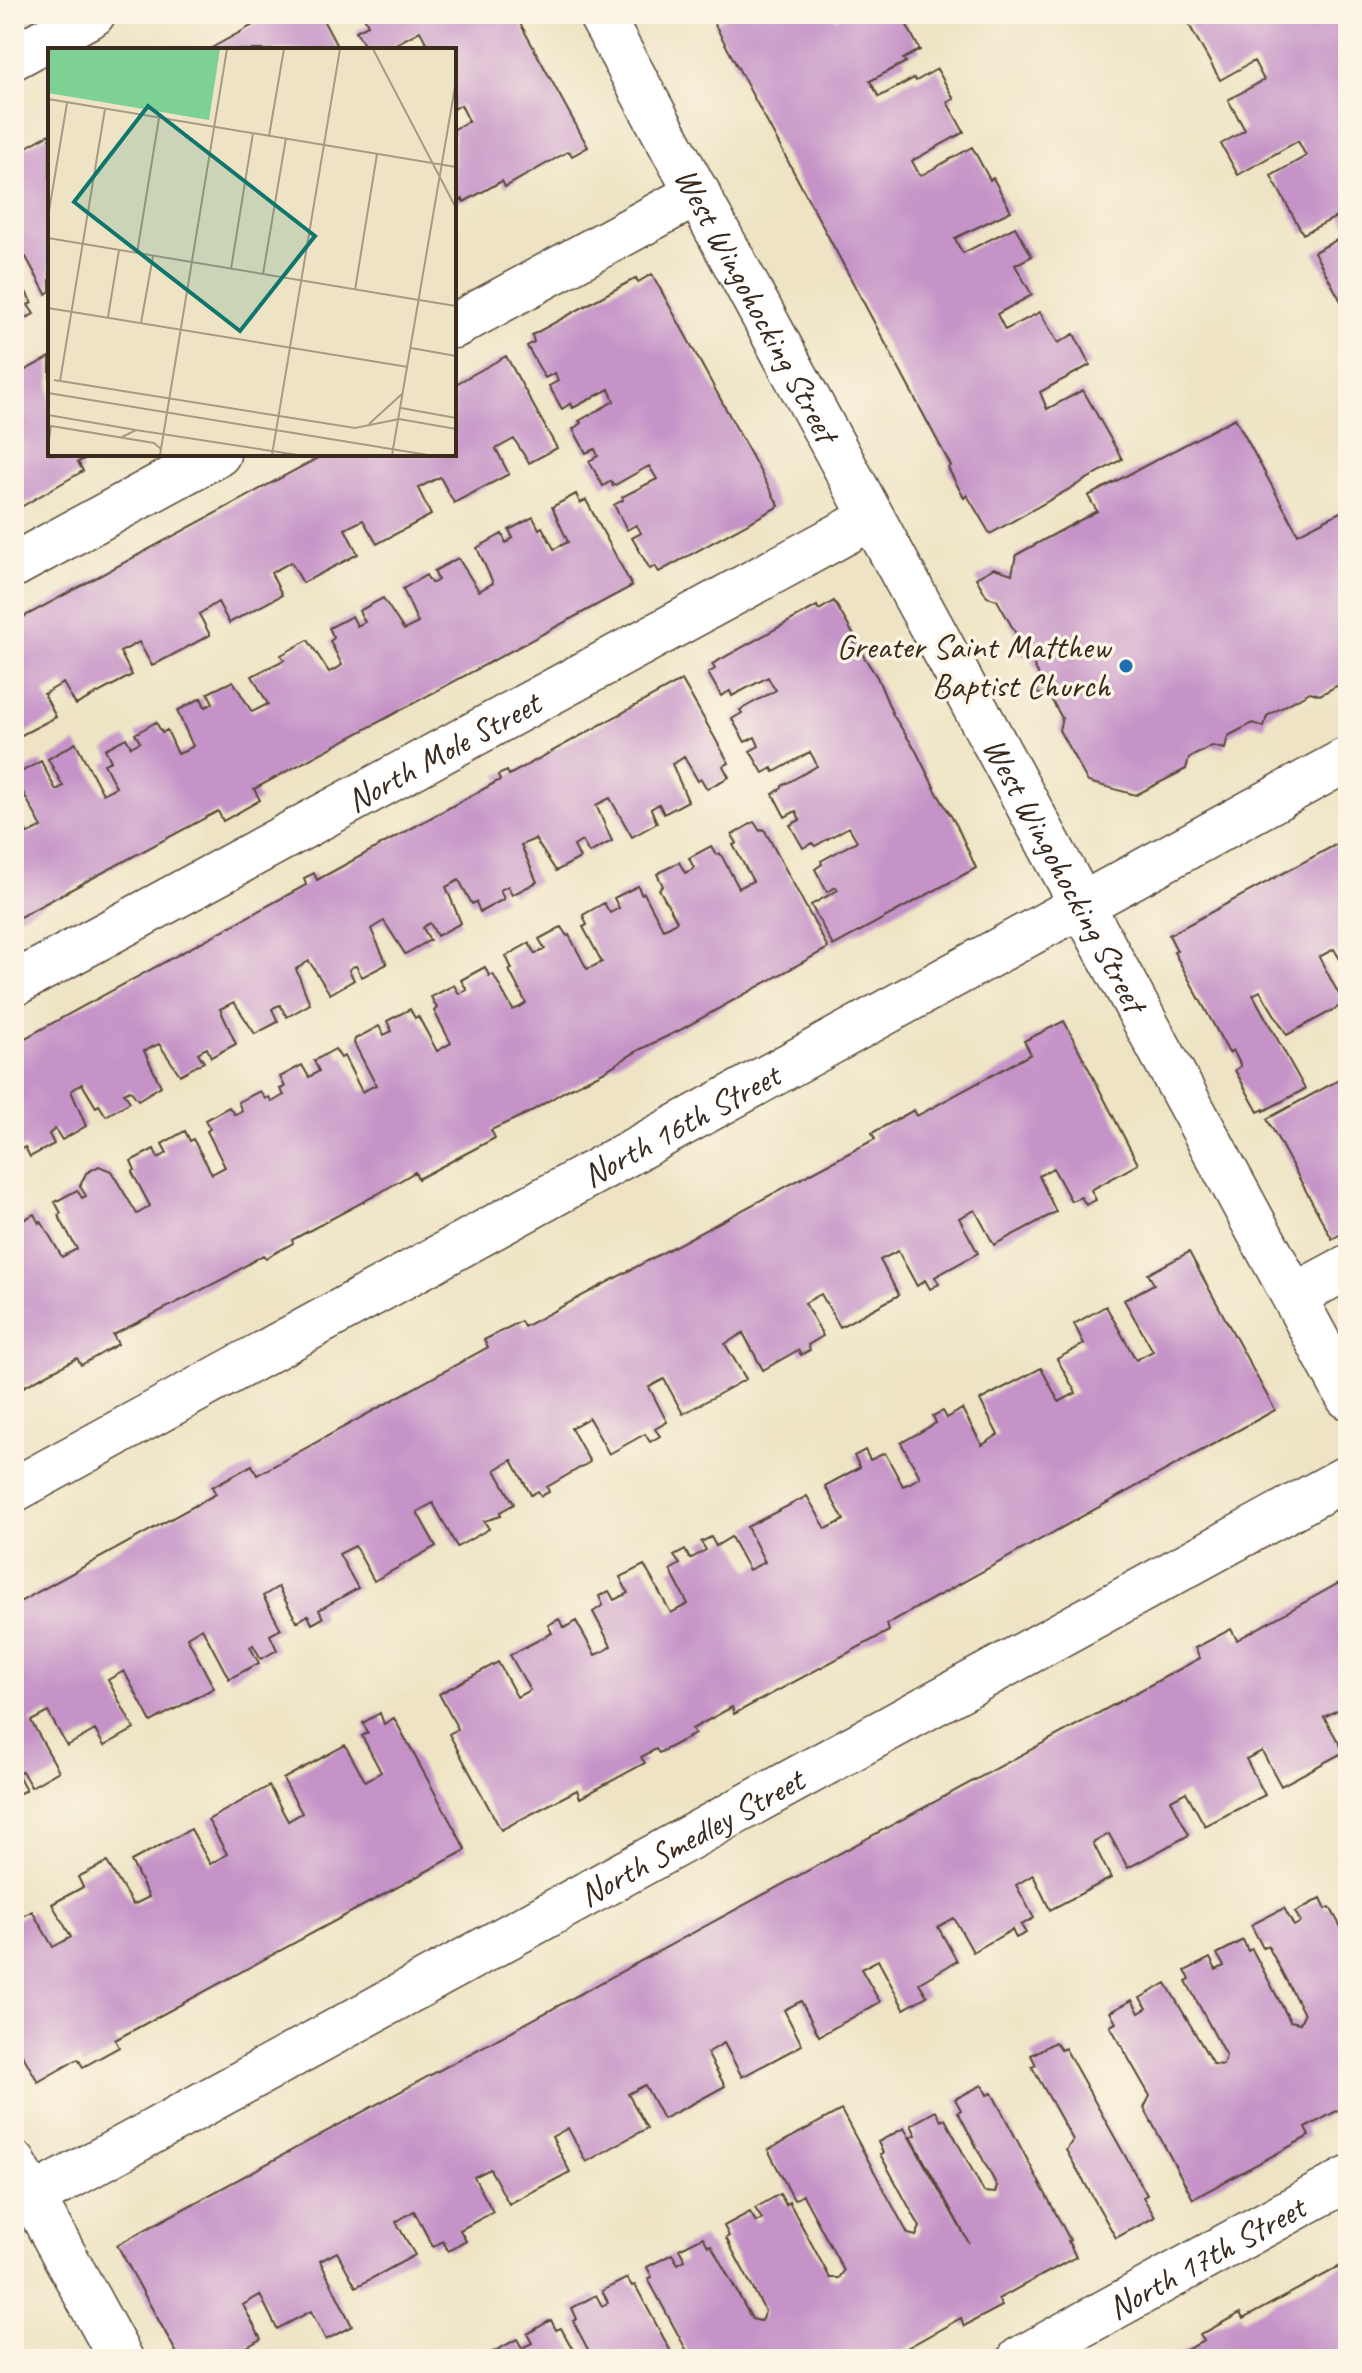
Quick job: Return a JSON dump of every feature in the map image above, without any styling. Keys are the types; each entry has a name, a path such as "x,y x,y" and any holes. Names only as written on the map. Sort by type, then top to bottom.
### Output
{"street":[{"path":"14,57 93,14"},
{"name":"West Wingohocking Street","path":"600,14 1348,1397"},
{"path":"456,325 698,193"},
{"path":"14,565 214,456"},
{"name":"North Mole Street","path":"14,984 872,518"},
{"name":"North 16th Street","path":"14,1490 1348,759"},
{"path":"1294,1296 1348,1267"},
{"name":"North Smedley Street","path":"24,2180 1348,1477"},
{"name":"North 17th Street","path":"1020,2359 1348,2179"},
{"path":"24,2180 121,2359"}],"building":[{"path":"273,14 320,14 338,48 212,48"},
{"path":"373,14 515,14 588,147 572,156 569,151 505,187 502,181 464,202 463,199 456,203 456,128 469,121 461,105 456,108 456,48 424,48 428,46 420,31 389,48 366,48 356,31 368,25 365,19"},
{"path":"732,14 833,14 836,19 845,14 901,14 920,50 903,59 906,62 870,81 879,97 937,69 954,99 947,102 964,132 912,161 920,176 972,147 1011,211 955,238 958,245 963,253 1015,227 1032,256 1015,265 1032,295 997,314 1005,330 1040,312 1058,343 1074,334 1090,365 1040,392 1047,409 1083,390 1122,459 990,534 967,495 964,498 948,468 951,466 714,23"},
{"path":"1199,14 1348,14 1348,230 1340,215 1303,234 1271,176 1306,156 1298,141 1238,175 1221,144 1245,130 1228,100 1264,80 1254,61 1220,80 1187,21"},
{"path":"48,135 46,294 26,257 14,263 14,154"},
{"path":"1348,234 1348,314 1314,252"},
{"path":"14,270 32,303 28,305 34,314 14,325"},
{"path":"652,274 779,506 659,572 655,566 650,569 632,538 641,533 639,529 636,525 627,530 614,505 623,500 622,497 657,479 649,466 613,486 611,481 603,486 589,461 598,456 595,449 586,453 573,429 581,423 579,421 614,401 609,389 573,408 571,403 562,409 549,386 558,381 555,373 545,378 527,346 534,342 532,335 636,278 638,282"},
{"path":"506,356 557,448 529,463 514,439 496,449 509,474 454,503 440,477 418,488 431,515 377,544 363,520 345,529 358,554 303,583 291,562 271,573 282,595 229,623 218,602 199,614 210,635 152,666 139,642 120,652 132,675 76,705 63,683 44,694 56,717 14,739 14,622 321,456 456,456 456,384"},
{"path":"48,358 48,456 90,456 78,462 83,471 14,511 14,376"},
{"path":"1235,418 1298,534 1348,508 1348,680 1320,695 1310,692 1267,716 1264,727 1253,723 1228,736 1225,749 1212,746 1189,758 1186,769 1136,795 1088,782 1059,730 1062,718 1051,699 1037,693 1041,679 1030,658 1016,654 1020,641 997,600 987,597 976,578 994,568 1012,574 1016,555 1097,511 1088,496"},
{"path":"576,494 580,503 586,500 632,586 254,789 260,800 223,821 218,811 14,920 14,809 28,834 42,827 14,776 41,761 56,790 63,786 48,759 76,743 103,794 116,787 104,764 111,761 105,749 126,738 131,747 140,742 135,734 156,722 162,733 167,730 178,754 185,751 193,746 177,711 201,698 205,707 210,705 213,703 208,693 233,681 252,712 268,704 252,676 284,660 281,655 308,640 329,672 336,669 342,665 330,641 334,638 329,628 352,616 357,626 365,622 359,611 383,598 404,630 418,623 403,589 426,575 433,583 438,580 434,571 458,558 479,591 493,583 477,548 502,534 506,543 513,538 509,530 533,517 554,549 568,542 552,507"},
{"path":"834,601 856,639 853,640 877,677 893,715 957,826 976,868 833,946 811,905 838,890 836,887 827,892 815,869 822,864 821,861 857,841 849,827 815,846 812,843 803,848 790,825 800,820 796,811 785,817 773,794 817,766 814,759 810,752 774,772 772,768 763,773 750,751 759,746 755,737 745,742 732,719 742,713 740,710 776,690 768,677 732,696 730,691 721,696 708,673 715,669 712,664 817,606 819,610"},
{"path":"682,680 729,763 723,766 729,777 707,789 701,779 698,781 684,757 672,764 688,801 664,814 659,804 651,809 657,823 632,837 610,798 596,805 612,841 589,853 582,841 574,846 580,858 556,871 535,839 521,845 537,882 512,895 508,886 500,890 504,899 480,912 459,880 446,887 461,923 437,936 430,923 426,925 423,928 430,940 405,954 384,921 371,929 387,964 362,977 356,966 352,967 349,970 354,980 330,994 309,961 296,969 310,1004 287,1017 280,1005 275,1007 272,1009 278,1022 255,1034 234,1002 220,1009 236,1044 211,1057 207,1048 203,1050 198,1053 204,1062 180,1075 159,1044 144,1051 161,1086 138,1100 130,1090 124,1093 130,1102 106,1116 99,1105 96,1107 82,1084 71,1091 86,1126 62,1140 55,1129 49,1134 54,1144 30,1157 25,1147 22,1149 14,1136 14,1044 306,885 304,878 314,873 317,880 500,780 498,775 507,771 509,775"},
{"path":"754,822 760,831 764,829 828,948 528,1113 491,1130 495,1138 418,1179 415,1172 292,1240 293,1243 266,1258 263,1255 227,1277 113,1335 118,1344 81,1365 77,1358 14,1392 14,1237 17,1236 14,1225 34,1214 62,1257 77,1249 58,1215 61,1213 55,1202 77,1190 82,1198 86,1196 80,1186 86,1173 99,1166 111,1171 137,1214 150,1206 132,1172 135,1170 131,1161 154,1149 158,1158 162,1156 167,1153 162,1144 185,1131 190,1141 193,1139 212,1174 225,1167 207,1131 210,1129 205,1120 229,1107 234,1114 242,1111 238,1102 260,1091 265,1099 269,1097 272,1102 284,1095 280,1089 285,1087 280,1077 302,1065 309,1077 319,1071 314,1061 335,1049 341,1058 344,1056 362,1092 376,1085 354,1043 355,1039 379,1026 384,1035 392,1031 387,1021 410,1009 415,1018 418,1016 437,1051 451,1043 434,1011 437,1008 431,997 454,985 459,994 467,990 461,980 485,967 489,976 493,974 513,1010 520,1007 526,1003 509,970 512,969 506,956 529,943 535,954 545,949 539,939 561,927 569,935 587,969 602,962 583,927 587,925 583,915 604,903 610,913 619,908 614,898 638,886 663,929 670,926 677,921 659,889 663,886 657,874 679,862 685,873 689,871 694,868 689,858 711,846 716,855 720,853 739,888 753,881 733,845 737,843 732,835"},
{"path":"1348,838 1348,973 1334,949 1319,957 1344,1004 1287,1035 1260,991 1253,995 1305,1089 1258,1112 1235,1070 1241,1066 1233,1050 1229,1053 1174,952 1177,951 1169,935"},
{"path":"1064,1021 1138,1164 1091,1190 1096,1200 1086,1205 1081,1197 1071,1201 1053,1168 1039,1176 1056,1212 994,1245 975,1210 959,1218 978,1253 935,1277 939,1284 930,1289 925,1280 917,1286 898,1251 880,1260 899,1295 840,1327 821,1294 805,1303 823,1336 808,1345 810,1350 801,1355 798,1350 763,1370 743,1333 725,1344 746,1379 683,1414 664,1379 649,1387 667,1422 655,1429 660,1436 650,1442 645,1434 609,1454 589,1418 571,1428 590,1462 547,1487 549,1492 541,1496 538,1491 531,1495 512,1460 495,1470 514,1504 500,1512 501,1516 484,1521 489,1529 457,1547 433,1503 417,1512 436,1546 374,1581 355,1546 339,1554 358,1588 319,1610 323,1618 312,1624 308,1615 297,1622 278,1587 263,1596 281,1629 270,1635 277,1650 261,1659 253,1645 250,1647 259,1663 229,1679 202,1628 187,1637 214,1688 151,1722 124,1671 108,1680 134,1729 104,1746 95,1730 67,1746 48,1712 31,1721 59,1771 31,1787 22,1771 17,1773 26,1790 14,1796 14,1605 216,1494 212,1487 252,1465 257,1475 488,1347 484,1340 521,1321 524,1327 875,1139 872,1133 914,1110 917,1116 1031,1054 1024,1041"},
{"path":"1348,1075 1348,1230 1332,1239 1267,1119"},
{"path":"1189,1252 1275,1410 887,1624 889,1631 734,1714 732,1707 692,1729 695,1734 659,1753 656,1749 641,1757 645,1763 580,1798 577,1790 501,1830 449,1734 458,1729 439,1694 498,1662 517,1697 530,1690 510,1655 552,1633 548,1625 559,1619 564,1628 576,1621 595,1655 604,1651 611,1646 593,1612 603,1605 599,1596 609,1591 614,1600 628,1593 620,1577 644,1565 671,1613 688,1604 670,1570 680,1564 674,1556 685,1550 690,1559 706,1550 701,1542 711,1537 716,1546 731,1537 749,1570 765,1562 747,1527 807,1496 826,1529 844,1520 825,1486 860,1467 854,1456 865,1450 870,1460 885,1453 903,1486 910,1483 920,1477 901,1443 936,1423 933,1416 943,1411 947,1418 962,1409 982,1445 998,1435 980,1400 1041,1368 1059,1402 1076,1393 1057,1359 1084,1344 1074,1324 1106,1306 1136,1360 1153,1351 1124,1300 1154,1284 1148,1274"},
{"path":"1348,1578 1348,1721 1341,1708 1324,1717 1344,1752 1281,1786 1262,1751 1246,1759 1265,1795 1205,1826 1186,1792 1171,1800 1189,1835 1128,1868 1109,1834 1093,1843 1111,1878 1050,1910 1033,1875 1016,1885 1034,1918 1021,1925 1026,1933 1016,1938 1012,1930 973,1952 954,1918 938,1927 957,1961 919,1983 927,1996 904,2009 878,1960 861,1969 880,2002 819,2036 801,2001 784,2010 802,2045 742,2077 724,2043 707,2053 725,2086 663,2119 645,2085 628,2094 647,2128 586,2162 568,2128 552,2137 570,2172 509,2204 490,2169 474,2177 493,2212 460,2230 466,2241 448,2251 443,2241 433,2247 414,2211 396,2222 415,2255 356,2287 337,2252 320,2261 352,2326 326,2340 311,2311 277,2329 260,2295 243,2305 261,2339 225,2359 180,2359 117,2245 1200,1658 1195,1648 1231,1629 1237,1640"},
{"path":"380,1713 384,1724 394,1718 466,1850 115,2040 119,2047 83,2067 78,2059 38,2082 14,2040 14,1921 32,1911 53,1947 71,1937 52,1904 83,1887 78,1877 107,1862 133,1905 149,1897 131,1861 191,1829 210,1864 227,1854 208,1820 269,1786 288,1821 302,1813 283,1779 345,1745 365,1781 381,1772 362,1736 368,1733 363,1723"},
{"path":"1321,1898 1326,1909 1330,1907 1348,1940 1348,2105 1305,2128 1309,2136 1193,2199 1144,2108 1150,2096 1110,2026 1116,2023 1110,2012 1132,2000 1139,2013 1147,2008 1140,1998 1166,1983 1213,2064 1223,2065 1226,2056 1186,1981 1190,1979 1185,1971 1210,1958 1216,1970 1224,1966 1217,1954 1243,1940 1248,1951 1252,1949 1290,2021 1300,2023 1304,2014 1268,1946 1263,1948 1251,1925 1284,1908 1294,1926 1301,1922 1295,1912"},
{"path":"1055,2042 1061,2050 1065,2048 1147,2195 1143,2197 1155,2217 1116,2238 1066,2150 1073,2140 1032,2067 1036,2065 1031,2055"},
{"path":"982,2085 987,2095 992,2093 1070,2240 1076,2257 998,2299 1002,2306 964,2326 961,2318 887,2359 685,2359 688,2353 648,2279 652,2277 647,2267 672,2254 678,2264 685,2260 679,2249 703,2237 708,2246 711,2245 752,2319 761,2321 765,2311 726,2238 729,2236 724,2226 750,2212 756,2222 762,2219 755,2208 780,2194 786,2205 789,2202 830,2278 839,2278 844,2271 803,2195 794,2200 768,2150 841,2110 908,2234 916,2236 920,2227 880,2154 883,2153 878,2142 904,2128 969,2243 911,2137 916,2135 911,2125 936,2111 941,2121 945,2119 984,2192 995,2193 997,2186 958,2112 961,2110 955,2099"},
{"path":"1348,2262 1348,2359 1168,2359 1204,2341 1200,2335 1240,2313 1243,2319"},
{"path":"627,2278 632,2286 635,2285 675,2359 593,2359 573,2321 577,2319 572,2308 596,2295 602,2306 606,2304 608,2302 602,2291"},
{"path":"551,2320 556,2330 561,2328 578,2359 497,2359 493,2352 517,2339 522,2348 532,2343 527,2334"}],"place":[{"name":"Greater Saint Matthew Baptist Church","path":"1126,666"}]}
